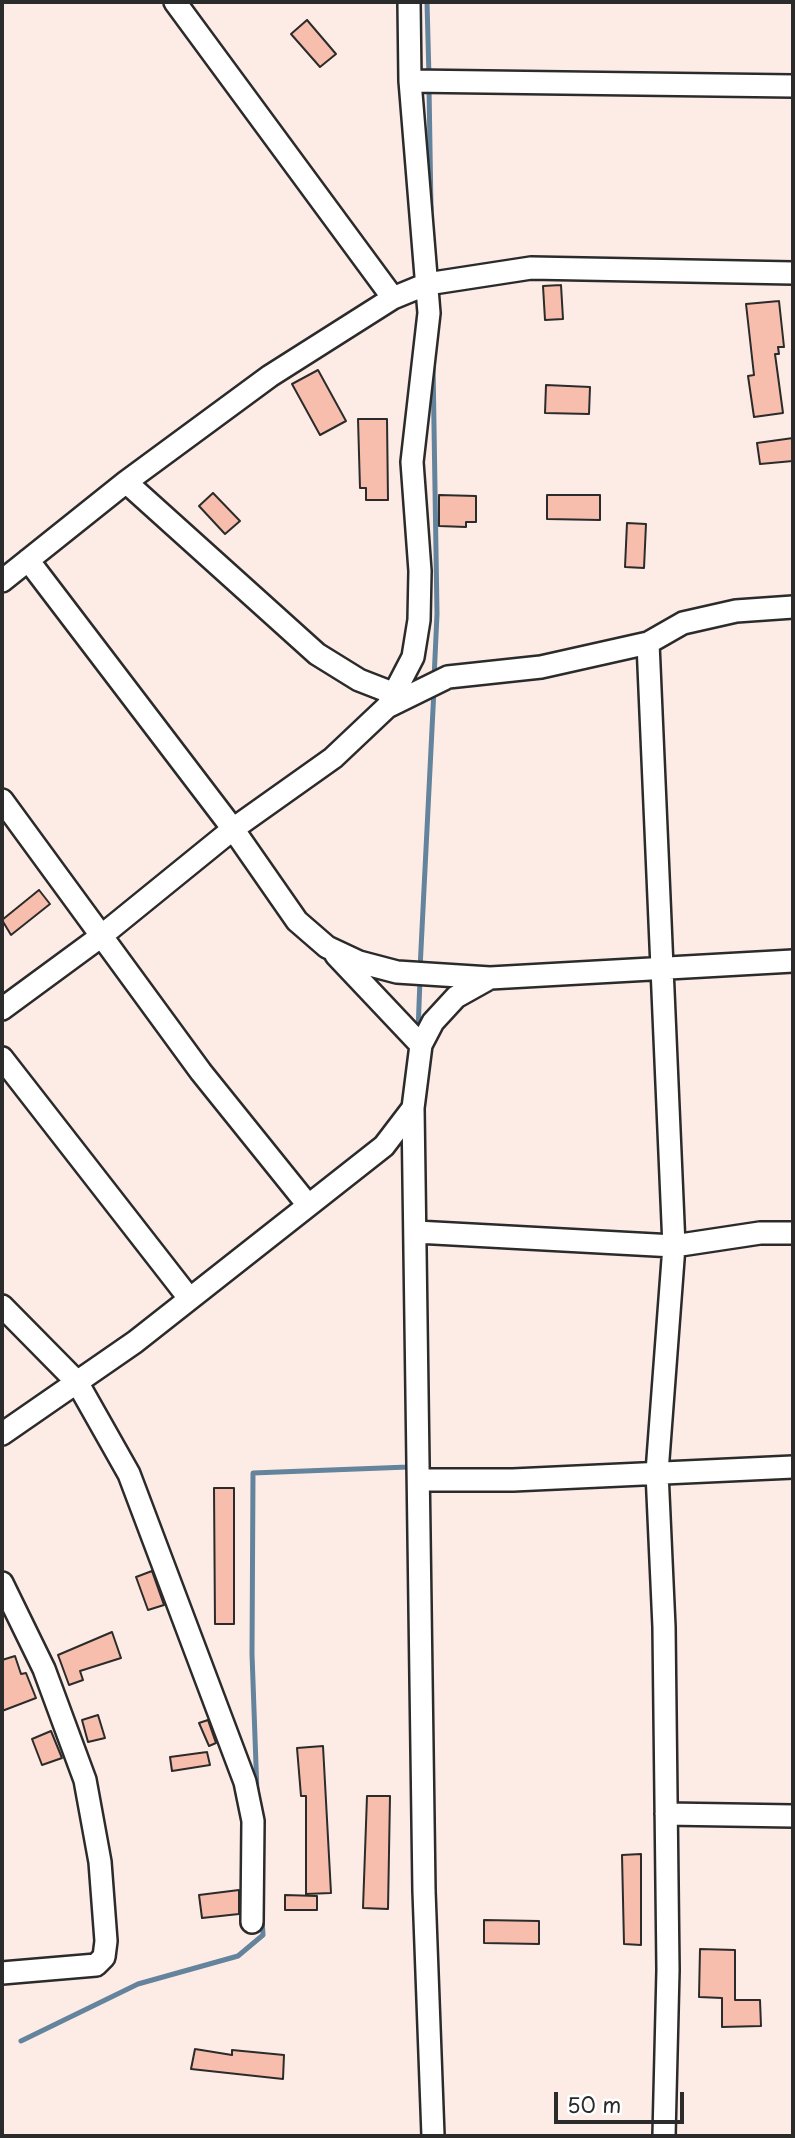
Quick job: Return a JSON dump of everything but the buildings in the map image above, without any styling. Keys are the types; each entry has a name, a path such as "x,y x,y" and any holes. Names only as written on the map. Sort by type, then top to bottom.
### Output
{"street":[{"path":"176,2 393,298"},
{"path":"2,1009 100,937 233,829 333,758 391,700 413,657 419,620 420,571 412,462 429,313 410,81 409,2"},
{"path":"410,81 793,86"},
{"path":"2,581 127,482 270,376 393,298 427,284 531,268 626,272 793,273"},
{"path":"127,482 317,654 391,700"},
{"path":"28,560 233,829 297,921 327,947 421,1045"},
{"path":"391,700 448,677 541,667 649,643 683,623 736,611 793,607"},
{"path":"649,643 674,1246 657,1472 664,1627 668,1970 664,2136"},
{"path":"2,800 201,1072 308,1205"},
{"path":"327,947 359,962 397,972 489,978 793,961"},
{"path":"433,2136 424,1891 421,1480 413,1108 421,1045 433,1022 456,997 489,978"},
{"path":"2,1058 189,1298"},
{"path":"2,1434 189,1298 384,1146 413,1108"},
{"path":"416,1232 674,1246 760,1233 793,1233"},
{"path":"2,1306 76,1382 129,1474 246,1782 253,1821 252,1922"},
{"path":"421,1480 513,1480 793,1467"},
{"path":"2,1583 44,1669 85,1780 100,1863 106,1941 104,1958 96,1965 2,1973"},
{"path":"666,1814 793,1816"}],"waterway":[{"path":"427,2 429,77"},
{"path":"429,87 431,210"},
{"path":"433,363 437,614 434,679"},
{"path":"420,969 434,689"},
{"path":"418,1032 420,979"},
{"path":"257,1793 252,1654 253,1473 408,1467 408,1462"},
{"path":"21,2041 138,1984 238,1956 263,1935 262,1918"}]}
